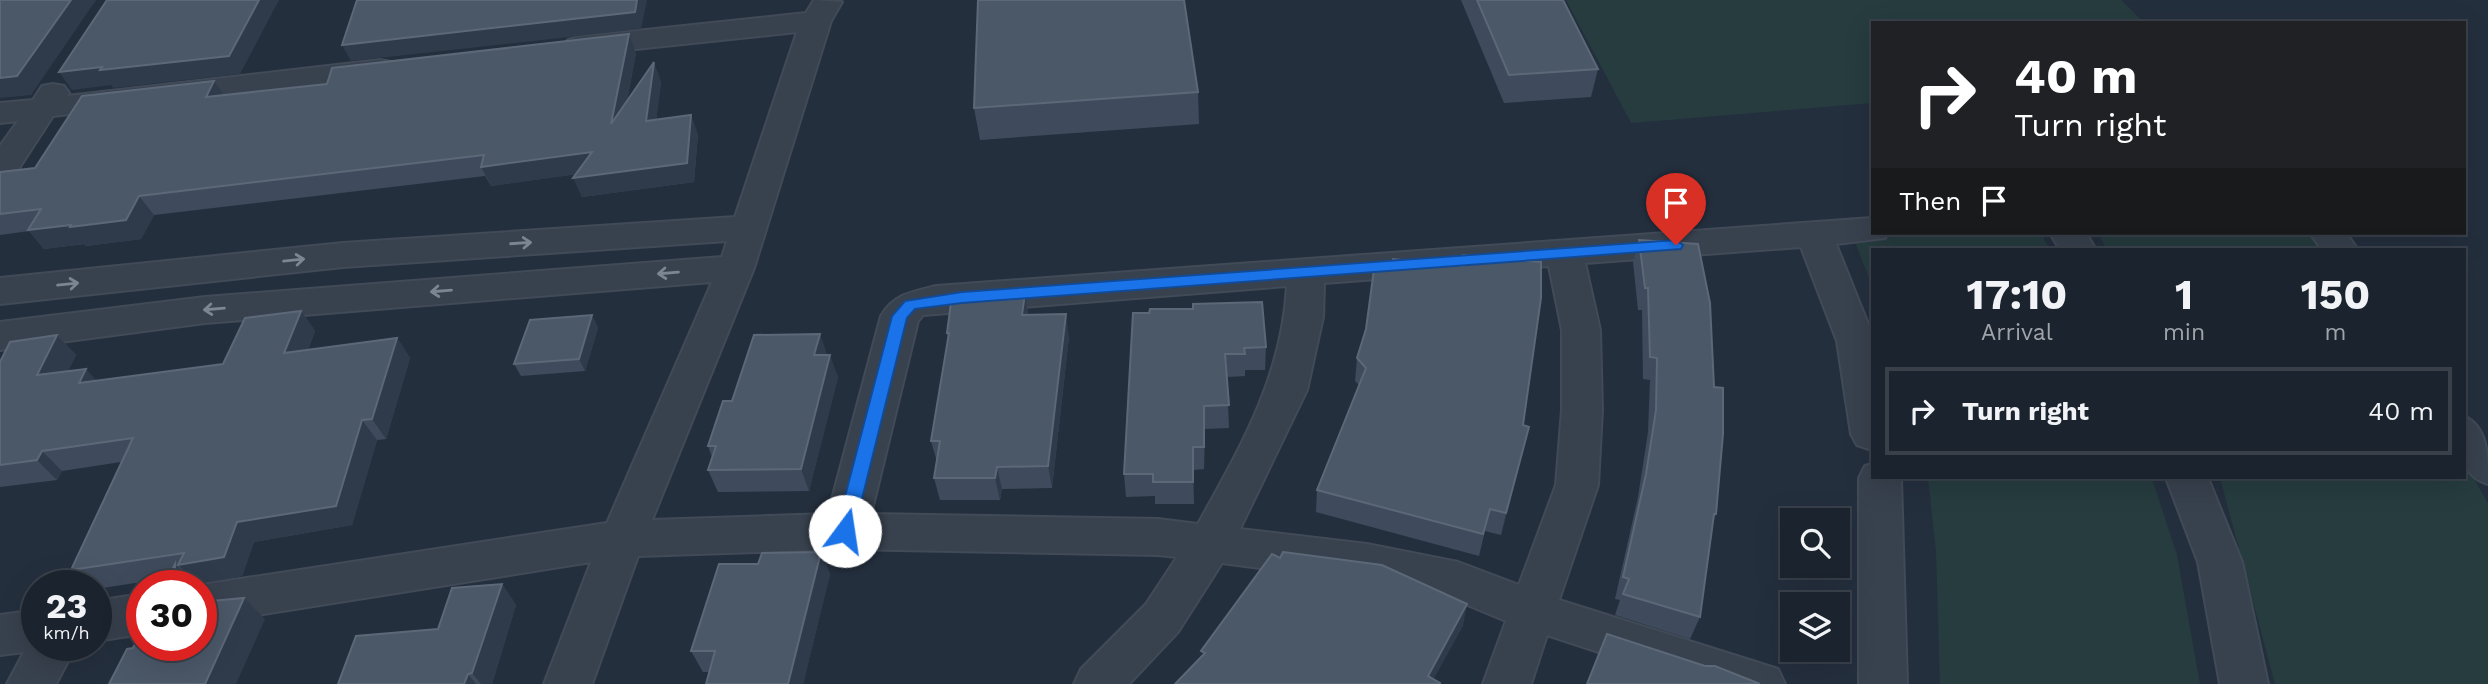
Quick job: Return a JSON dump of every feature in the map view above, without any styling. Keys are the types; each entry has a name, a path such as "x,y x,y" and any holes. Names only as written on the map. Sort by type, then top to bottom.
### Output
{"street":[{"path":"557,48 822,10 736,268 622,539 568,684"},
{"path":"0,171 71,65"},
{"path":"0,113 404,66"},
{"path":"0,291 344,255 750,228"},
{"path":"845,531 900,316 911,305 936,299 1871,230"},
{"path":"1814,235 1856,341 1871,428"},
{"path":"1507,684 1577,485 1582,410 1581,330 1565,253"},
{"path":"0,336 205,310 736,268"},
{"path":"1098,684 1162,618 1209,546 1253,463 1287,390 1304,317 1306,272"},
{"path":"2466,435 2488,468"},
{"path":"1880,479 1883,684"},
{"path":"2187,479 2220,562 2244,684"},
{"path":"217,602 622,539 845,531 1158,537 1209,546 1367,563 1458,580 1533,611 1762,684"},
{"path":"0,635 21,632"},
{"path":"31,684 44,661"}],"green space":[{"path":"1566,0 2121,0 2143,21 1871,21 1871,103 1631,123"},
{"path":"1921,235 2042,235 2049,248 1871,248 1871,282 1854,240"},
{"path":"2099,235 2311,235 2321,248 2106,248"},
{"path":"2466,465 2488,503 2488,684 2275,684 2220,479 2466,479"},
{"path":"1928,479 2152,479 2177,555 2200,684 1940,684 1936,551"}],"building":[{"path":"0,0 71,0 17,76 0,78"},
{"path":"107,0 259,0 229,56 59,72"},
{"path":"357,0 637,0 635,12 342,45"},
{"path":"978,0 1184,0 1198,92 974,108"},
{"path":"1477,0 1563,0 1598,69 1509,75"},
{"path":"629,34 611,124 654,62 646,121 691,115 687,163 573,178 592,152 481,167 484,155 139,196 126,220 70,227 71,225 28,230 41,209 0,214 0,172 35,168 82,96 214,81 206,97 327,84 332,68"},
{"path":"1639,240 1698,244 1710,303 1714,387 1723,388 1723,434 1716,514 1700,617 1623,594 1629,579 1623,577 1646,474 1656,410 1657,358 1650,357 1648,288 1645,288"},
{"path":"1463,255 1541,262 1541,298 1523,425 1529,427 1506,513 1490,509 1483,534 1317,490 1366,368 1357,358 1366,329 1375,262 1392,264 1393,259 1463,266"},
{"path":"1025,293 1022,315 1066,314 1048,466 997,467 995,478 934,478 940,441 931,441 949,333 952,295"},
{"path":"1262,302 1266,347 1244,348 1245,354 1225,354 1229,405 1204,406 1204,447 1193,447 1193,482 1153,482 1153,474 1124,474 1133,313 1149,313 1150,309 1193,309 1193,304"},
{"path":"301,311 284,353 397,338 372,419 362,420 336,506 237,522 224,557 178,565 184,553 71,570 133,438 42,451 37,460 0,465 0,362 10,342 57,335 37,375 86,369 79,383 223,364 245,318"},
{"path":"592,315 579,359 514,364 530,320"},
{"path":"820,334 814,355 830,355 801,469 708,470 716,446 708,446 723,401 732,401 754,335"},
{"path":"821,552 788,684 706,684 715,651 691,651 719,564 758,564 762,553"},
{"path":"1283,552 1382,565 1467,604 1428,676 1440,683 1175,684 1205,653 1201,651 1272,554 1280,558"},
{"path":"502,584 472,673 468,674 464,684 338,684 356,636 438,629 452,588"},
{"path":"244,598 217,658 217,601"},
{"path":"1607,634 1705,666 1715,666 1760,684 1587,684"},
{"path":"126,651 126,661 215,661 205,684 109,684"}],"route":[{"path":"845,531 900,316 911,305 936,299 1676,245"}]}
